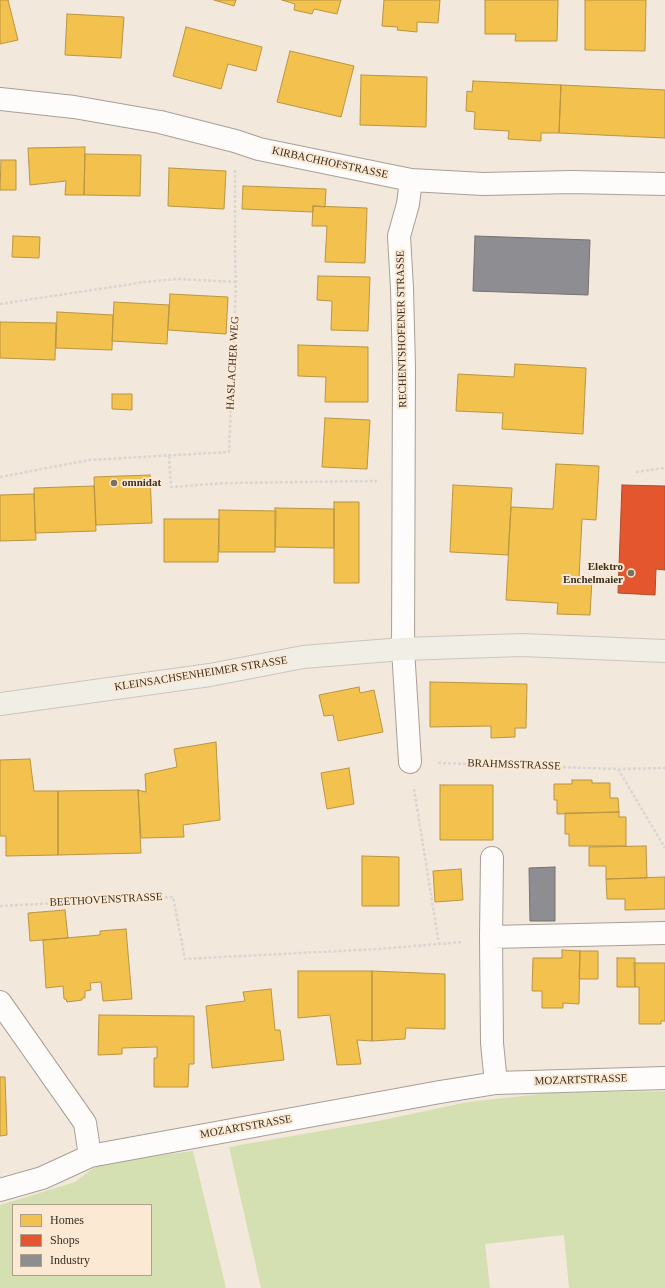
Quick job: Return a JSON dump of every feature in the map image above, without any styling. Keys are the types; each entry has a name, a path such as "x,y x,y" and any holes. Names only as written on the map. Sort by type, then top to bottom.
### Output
{"main road":[{"name":"KLEINSACHSENHEIMER STRASSE","path":"0,704 210,675 303,657 403,649 522,645 665,651"}],"street":[{"name":"KIRBACHHOFSTRASSE","path":"0,99 82,108 160,122 235,141 259,149 411,180 483,184 572,182 665,184"},
{"name":"RECHENTSHOFENER STRASSE","path":"403,649 404,368 399,236 408,204 411,180"},
{"path":"403,649 410,762"},
{"path":"492,858 492,1043 496,1083"},
{"path":"491,936 665,933"},
{"path":"0,1002 85,1123 90,1156"},
{"name":"MOZARTSTRASSE","path":"0,1190 42,1178 90,1156 440,1092 496,1083 665,1078"}],"path":[{"path":"0,304 145,282 176,279 236,282 235,141"},
{"name":"HASLACHER WEG","path":"0,478 89,460 229,452 236,282"},
{"path":"170,456 171,487 228,483 403,481"},
{"path":"636,472 665,468"},
{"path":"410,762 440,944 491,936"},
{"name":"BRAHMSSTRASSE","path":"410,762 617,769 665,768"},
{"path":"617,769 665,848"},
{"name":"BEETHOVENSTRASSE","path":"0,906 172,897 185,959 440,944"}],"green space":[{"path":"665,1091 665,1288 569,1288 564,1235 485,1244 490,1288 261,1288 229,1147 378,1121 468,1102 550,1093"},
{"path":"193,1151 226,1288 0,1288 0,1205 75,1182 100,1163"}],"building: Homes":[{"path":"0,0 8,0 18,40 0,44"},
{"path":"214,0 236,0 234,6"},
{"path":"282,0 341,0 337,14 314,9 312,14 294,10 295,4"},
{"path":"384,0 440,0 438,23 417,22 417,32 397,30 398,27 382,26"},
{"path":"485,0 558,0 557,41 515,41 516,34 485,34"},
{"path":"585,0 646,0 645,51 585,50"},
{"path":"67,14 124,17 121,58 65,55"},
{"path":"186,27 262,47 256,71 228,64 221,89 173,76"},
{"path":"290,51 354,66 341,117 277,102"},
{"path":"361,75 427,77 426,127 360,125"},
{"path":"473,81 561,85 559,133 541,133 541,141 508,139 509,131 474,129 475,112 466,111 467,91 472,92"},
{"path":"561,85 665,90 665,138 559,133"},
{"path":"85,147 84,195 65,195 66,181 30,185 28,148"},
{"path":"85,154 141,155 140,196 84,195"},
{"path":"1,160 16,160 16,190 0,190"},
{"path":"169,168 226,171 224,209 168,206"},
{"path":"243,186 326,189 325,207 313,206 313,212 242,209"},
{"path":"313,206 367,208 365,263 325,262 327,226 312,226"},
{"path":"13,236 40,237 39,258 12,257"},
{"path":"318,276 370,277 368,331 331,330 332,301 317,300"},
{"path":"170,294 228,297 226,334 168,330"},
{"path":"114,302 169,305 167,344 112,341"},
{"path":"57,312 113,315 112,350 56,348"},
{"path":"0,322 56,323 55,360 0,358"},
{"path":"298,345 368,347 368,402 325,402 326,377 298,376"},
{"path":"515,364 586,368 583,434 502,429 503,413 456,411 458,374 514,377"},
{"path":"112,394 132,394 132,410 112,409"},
{"path":"325,418 370,420 367,469 322,467"},
{"path":"556,464 599,466 596,520 582,519 579,578 592,579 590,615 557,614 558,603 506,600 511,507 553,509"},
{"path":"150,475 152,523 96,525 94,477"},
{"path":"453,485 512,488 508,555 450,552"},
{"path":"94,486 96,531 35,533 34,488"},
{"path":"34,494 36,540 0,541 0,495"},
{"path":"334,502 359,502 359,583 334,583"},
{"path":"275,508 334,509 334,548 275,547"},
{"path":"219,510 276,511 275,552 219,552"},
{"path":"164,519 219,519 218,562 164,562"},
{"path":"430,682 527,684 526,728 515,728 515,737 491,738 491,726 430,727"},
{"path":"359,687 360,693 374,690 383,732 338,741 333,715 324,716 319,695"},
{"path":"216,742 220,820 183,825 184,837 141,838 138,790 146,792 145,774 177,767 174,749"},
{"path":"30,759 34,791 58,791 58,855 6,856 6,836 0,836 0,760"},
{"path":"349,768 354,804 327,809 321,773"},
{"path":"572,780 592,780 592,783 610,783 610,798 618,798 619,812 557,814 557,800 554,800 554,784 572,784"},
{"path":"440,785 493,785 493,840 440,840"},
{"path":"138,790 141,853 58,855 58,791"},
{"path":"619,812 619,817 626,817 626,846 569,846 569,834 565,834 565,813"},
{"path":"646,846 647,878 606,879 606,866 589,866 589,847"},
{"path":"362,856 399,857 399,906 362,906"},
{"path":"461,869 463,900 435,902 433,871"},
{"path":"665,877 665,909 625,910 625,899 607,899 606,879"},
{"path":"65,910 68,938 30,941 28,913"},
{"path":"126,929 132,999 103,1001 101,982 90,983 91,990 85,991 85,998 82,998 82,1000 67,1002 66,999 64,999 63,986 46,988 43,940 100,935 100,931"},
{"path":"562,950 580,951 579,1004 563,1003 563,1008 542,1008 542,991 532,991 533,958 562,958"},
{"path":"580,951 598,951 598,979 579,979"},
{"path":"617,958 635,958 635,987 617,987"},
{"path":"634,963 665,963 665,1021 661,1021 661,1024 639,1024 639,987 635,987"},
{"path":"298,971 372,971 372,1041 357,1040 361,1064 337,1065 330,1015 298,1018"},
{"path":"372,971 445,974 445,1029 406,1028 405,1039 372,1041"},
{"path":"271,989 275,1030 280,1030 284,1060 212,1068 206,1006 245,1001 243,992"},
{"path":"99,1015 194,1016 194,1064 189,1064 188,1087 154,1087 154,1058 157,1058 157,1047 122,1048 122,1054 98,1055"},
{"path":"0,1077 5,1077 7,1135 0,1136"}],"building: Shops":[{"path":"622,485 665,486 665,570 656,569 655,595 618,593"}],"building: Industry":[{"path":"475,236 590,240 588,295 473,291"},
{"path":"555,867 555,921 530,921 529,868"}],"place":[{"name":"omnidat","path":"114,483"},
{"name":"Elektro Enchelmaier","path":"631,573"}]}
